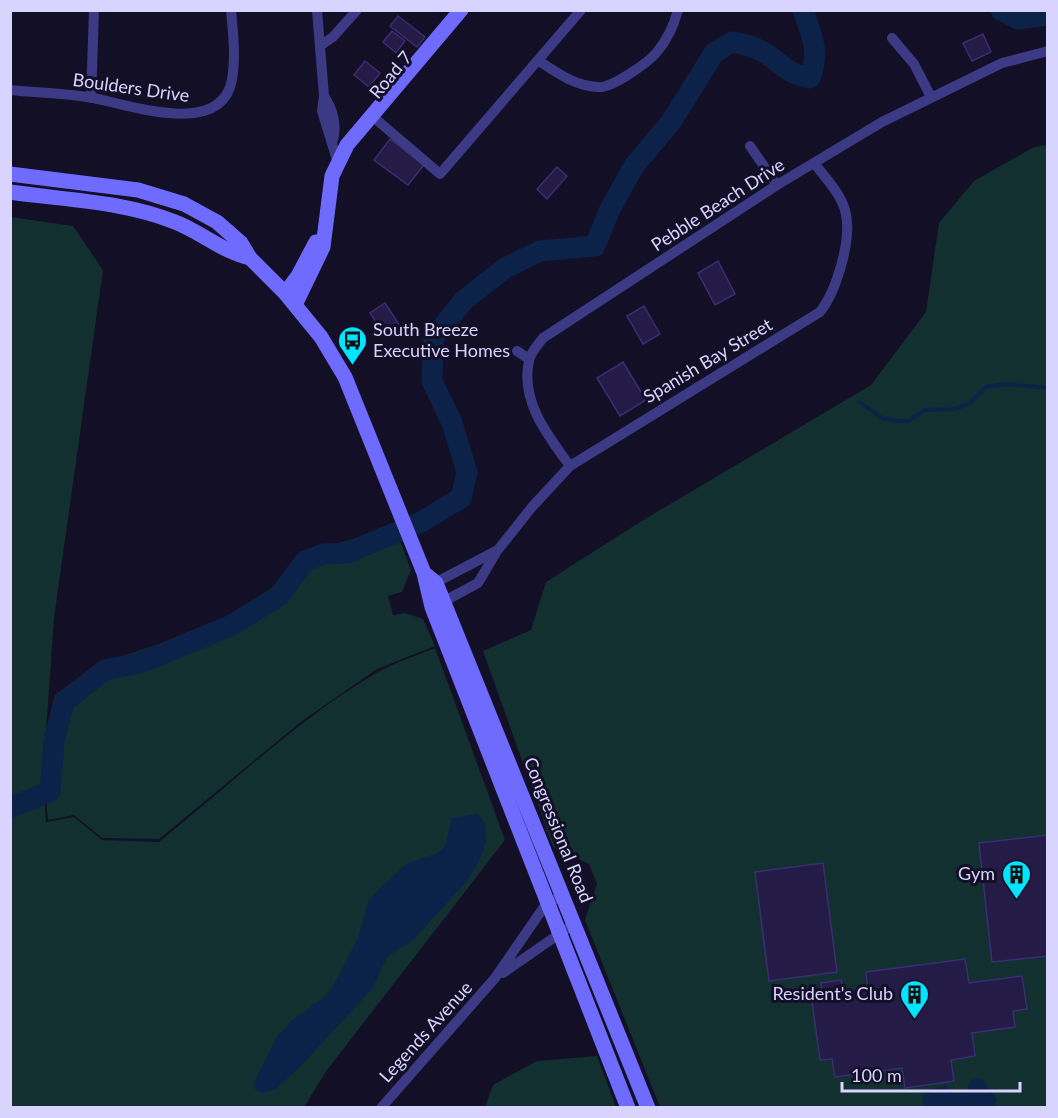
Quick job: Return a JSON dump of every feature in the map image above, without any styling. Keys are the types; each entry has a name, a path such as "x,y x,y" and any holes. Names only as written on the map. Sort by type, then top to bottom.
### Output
{"main road":[{"name":"Road 7","path":"290,299 316,264 323,247 329,218 331,182 347,145 461,10"},
{"name":"Road 7","path":"338,163 355,149 471,10"},
{"name":"Congressional Road","path":"10,174 138,190 184,204 217,222 241,243 250,258 290,299 321,337 345,377 428,581 497,777 546,903"},
{"name":"Congressional Road","path":"10,192 134,209 207,236 234,254 250,258"},
{"path":"157,216 164,198"},
{"name":"Congressional Road","path":"437,605 564,895 648,1107"},
{"path":"546,903 628,1107"}],"street":[{"path":"91,98 94,10"},
{"name":"Boulders Drive","path":"10,90 91,98 162,113 201,114 219,102 232,82 235,50 231,10"},
{"path":"317,10 324,96 322,111 328,134 333,140 338,163"},
{"path":"320,46 333,37 357,10"},
{"path":"378,121 440,174 581,10"},
{"path":"539,61 568,80 600,88 614,84 656,53 675,23 678,10"},
{"path":"892,38 914,63 931,98"},
{"name":"Pebble Beach Drive","path":"529,359 543,338 777,185 882,122 1002,63 1047,51"},
{"path":"750,146 777,185"},
{"name":"Spanish Bay Street","path":"437,605 478,583 497,551 532,507 570,466 820,312 830,300 848,225 844,208 814,163"},
{"path":"517,351 529,359 528,396 550,438 570,466"},
{"name":"Spanish Bay Street","path":"428,581 497,551"},
{"path":"546,903 564,895"},
{"name":"Legends Avenue","path":"381,1107 495,978 546,903"},
{"name":"Legends Avenue","path":"495,978 575,923"}],"green space":[{"path":"1047,145 1047,1107 660,1107 585,920 597,884 589,864 553,847 483,651 531,630 546,582 640,522 871,385 926,312 939,223 974,181 1034,147"},
{"path":"11,217 73,226 103,270 54,618 43,774 46,822 74,817 102,840 159,842 291,732 347,691 383,669 435,648 505,840 327,1070 304,1107 11,1108"},
{"path":"395,527 411,570 402,592 388,596 393,615 405,613 423,619 435,646 377,669 302,721 159,839 102,838 74,815 48,820 46,757 48,726 55,695 95,665 159,644 238,612 268,591 288,572 300,554"},
{"path":"597,1056 616,1107 485,1107 493,1085 537,1061"}],"water":[{"path":"478,814 485,823 486,842 480,859 467,881 413,940 387,957 372,989 300,1067 276,1089 262,1093 255,1089 254,1083 276,1038 291,1021 323,998 332,988 358,938 368,902 374,894 406,864 435,854 445,847 452,818"},
{"path":"977,1078 983,1080 997,1099 994,1107 924,1107 922,1098 927,1090 945,1086 956,1094 967,1091 970,1081"}],"building":[{"path":"398,16 425,37 417,47 390,26"},
{"path":"392,31 405,41 396,53 383,42"},
{"path":"983,34 991,52 972,61 963,43"},
{"path":"365,61 380,73 369,87 354,75"},
{"path":"390,139 424,165 408,185 374,160"},
{"path":"557,167 567,176 547,199 537,189"},
{"path":"718,261 735,294 715,305 698,273"},
{"path":"385,303 400,326 385,336 370,313"},
{"path":"644,306 660,334 643,344 627,316"},
{"path":"623,362 646,400 620,416 597,378"},
{"name":"Gym","path":"1048,835 1048,956 992,962 979,843"},
{"path":"823,863 837,972 769,981 755,872"},
{"name":"Resident's Club","path":"965,959 969,983 1022,976 1027,1009 1013,1011 1015,1027 972,1033 975,1056 951,1060 954,1081 905,1088 902,1068 835,1077 832,1059 820,1060 812,1002 823,1001 821,983 841,980 843,993 868,990 866,972"}],"waterway":[{"path":"10,808 50,791 54,741 64,702 105,670 143,662 232,625 279,596 305,561 323,554 347,553 421,522 461,498 467,472 452,423 432,381 433,339 463,301 505,268 540,251 595,246 610,209 634,166 671,122 714,53 732,42 746,45 764,52 792,72 810,78 815,51 803,10"},
{"path":"1001,10 1018,19 1048,15"},
{"path":"860,402 883,419 908,421 925,410 954,409 969,404 986,387 1008,384 1048,388"}],"place":[{"name":"South Breeze Executive Homes","path":"352,366"},
{"name":"Gym","path":"1016,900"},
{"name":"Resident's Club","path":"914,1020"}]}
